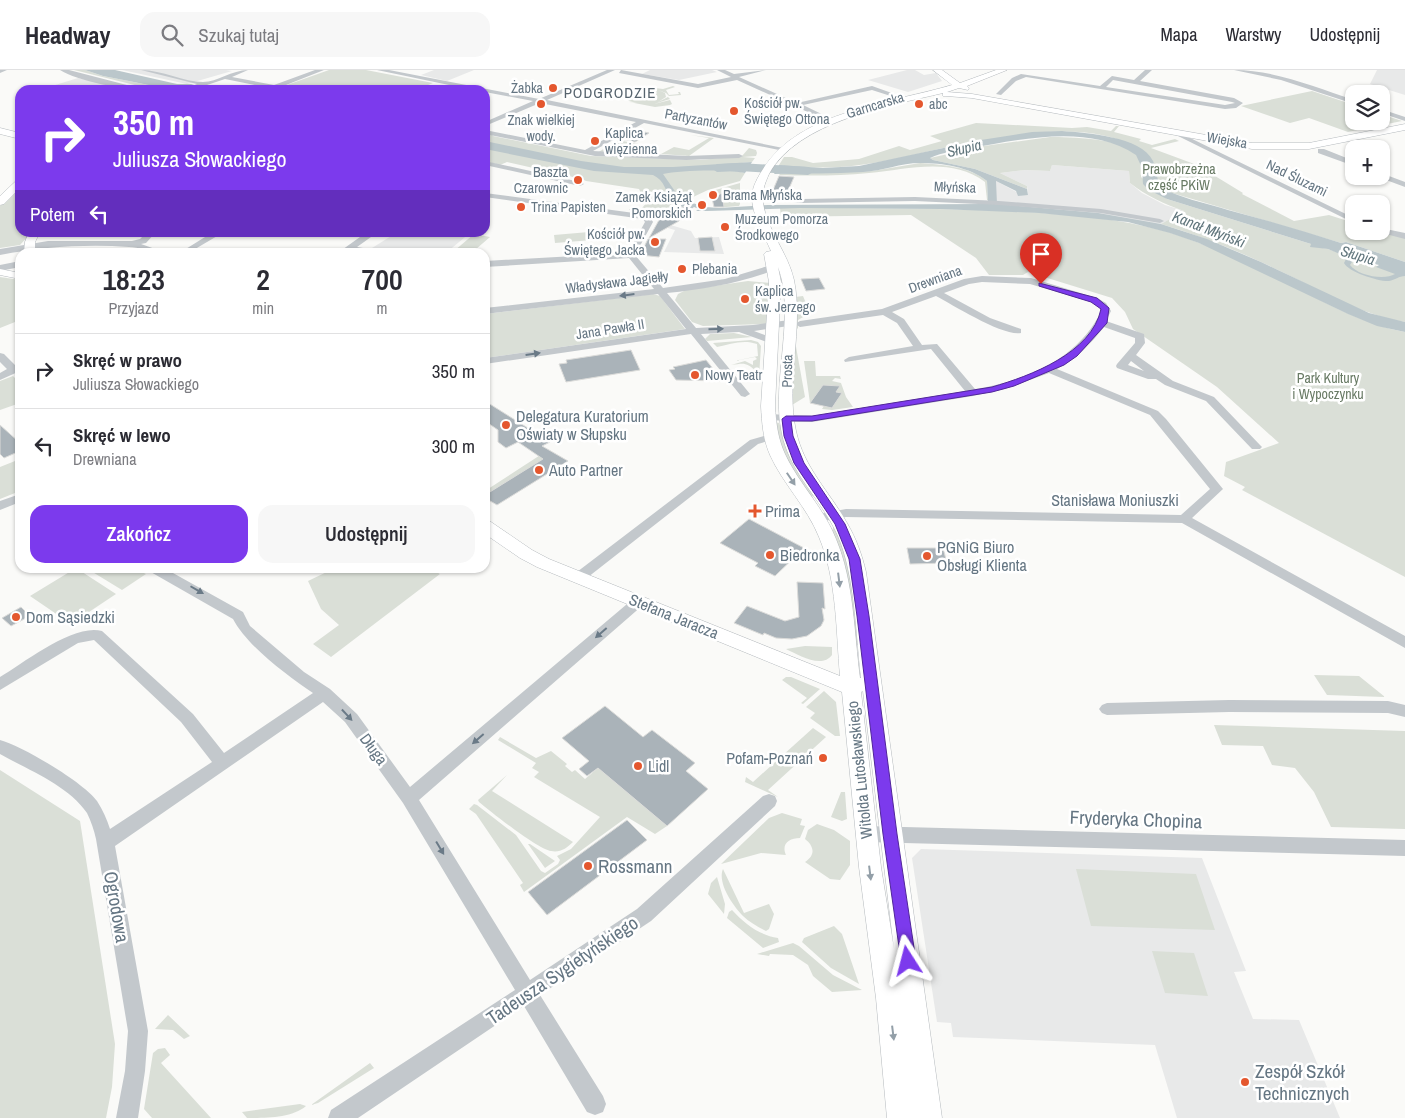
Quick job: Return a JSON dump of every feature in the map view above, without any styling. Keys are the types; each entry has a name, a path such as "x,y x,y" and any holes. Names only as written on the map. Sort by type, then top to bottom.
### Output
{"main road":[{"path":"938,70 954,84"},
{"path":"954,84 990,70"},
{"path":"954,84 1003,70"},
{"name":"Garncarska","path":"830,121 928,94 954,84"},
{"name":"Garncarska","path":"779,148 830,121 900,97 954,84"},
{"name":"Wiejska","path":"954,84 1202,140"},
{"name":"Wiejska","path":"954,84 961,91 972,96"},
{"name":"Wiejska","path":"928,94 972,96 1099,116 1202,140 1264,146 1293,147 1321,145 1405,127"},
{"path":"0,131 15,135"},
{"path":"751,187 763,159 779,148"},
{"path":"751,187 765,175 779,148"},
{"path":"0,202 15,187"},
{"name":"Prosta","path":"751,187 774,267 775,282 768,417 771,437"},
{"name":"Prosta","path":"751,187 786,273 795,324 786,419"},
{"path":"0,270 15,274"},
{"name":"Witolda Lutosławskiego","path":"786,419 789,436 799,463 826,516 839,574 890,834 928,1118"},
{"name":"Witolda Lutosławskiego","path":"771,437 782,465 826,516"},
{"name":"Stefana Jaracza","path":"490,529 526,554 578,578 843,685 861,685"},
{"name":"Witolda Lutosławskiego","path":"861,685 866,834 889,998 901,1118"}],"street":[{"path":"0,71 4,70"},
{"path":"63,70 119,85"},
{"path":"146,70 202,84 245,70"},
{"path":"280,85 321,70"},
{"name":"Partyzantów","path":"385,70 459,85"},
{"path":"490,122 612,70"},
{"path":"720,70 830,121"},
{"path":"622,72 698,86 763,70"},
{"path":"1135,82 1148,70"},
{"path":"1237,70 1282,78 1345,99"},
{"path":"998,94 1021,75 1101,88 1225,107 1234,107 1240,103 1234,100 1112,78 1101,88"},
{"path":"226,77 264,85"},
{"path":"795,105 872,88 900,97"},
{"name":"Partyzantów","path":"490,91 779,148"},
{"path":"1390,114 1405,119"},
{"path":"585,153 642,121"},
{"path":"490,133 585,153 686,158 739,156"},
{"name":"Nad Śluzami","path":"1202,140 1345,216"},
{"path":"1321,151 1345,160"},
{"path":"490,164 580,184"},
{"path":"1390,178 1405,184"},
{"name":"Młyńska","path":"751,187 801,201 915,199 988,202 1101,211 1160,222"},
{"path":"490,196 640,215 648,218 649,222 631,255"},
{"path":"1390,232 1405,236"},
{"path":"77,248 94,244 99,237"},
{"path":"43,248 78,243 132,244 143,241 147,237"},
{"path":"192,248 211,237"},
{"path":"350,248 366,237"},
{"path":"132,244 144,248"},
{"path":"0,252 15,251"},
{"path":"490,264 631,255"},
{"path":"631,255 745,394"},
{"path":"0,270 15,266"},
{"name":"Władysława Jagiełły","path":"490,310 660,291 751,276 774,267"},
{"name":"Władysława Jagiełły","path":"751,276 775,282 788,288"},
{"name":"Drewniana","path":"795,324 884,312 972,280 1022,280 1094,300 1105,308 1102,323"},
{"path":"668,299 678,288"},
{"path":"937,293 987,320 1018,331"},
{"path":"884,312 901,322 919,348"},
{"path":"768,417 786,419 812,418 973,393 1011,384 1048,369 1074,354 1102,323 1140,336 1140,343 1130,356 1169,383 1210,400 1256,447"},
{"name":"Jana Pawła II","path":"490,360 693,330 740,329 795,324"},
{"name":"Jana Pawła II","path":"740,329 772,341"},
{"path":"849,360 933,346 973,393"},
{"path":"0,356 15,367"},
{"name":"Stanisława Moniuszki","path":"826,516 858,513 1184,519 1217,489 1160,418 1145,408 1100,392 1048,369"},
{"path":"0,376 15,370"},
{"path":"578,578 754,442 771,437"},
{"path":"0,506 15,500"},
{"path":"1184,519 1405,643"},
{"name":"Długa","path":"164,573 211,598 238,616 244,629 299,676 307,679 325,693 358,727 409,798 595,1104"},
{"path":"409,798 638,602"},
{"path":"0,684 73,639 84,635 97,635 187,718 222,763"},
{"path":"106,842 325,693"},
{"path":"1107,709 1229,706 1388,707 1405,710"},
{"name":"Ogrodowa","path":"0,746 74,790 84,799 97,817 106,842 138,1031 136,1071 127,1118"},
{"name":"Tadeusza Sygietyńskiego","path":"339,1118 651,910 769,801"},
{"name":"Fryderyka Chopina","path":"866,834 1405,848"}],"shaded area":[{"path":"122,70 226,70 232,71 187,84"},
{"path":"434,70 474,70 447,81 421,75"},
{"path":"650,70 712,70 717,72 679,80 642,74"},
{"path":"907,70 915,70 924,75 936,73 942,81 908,92 868,80"},
{"path":"1377,70 1405,70 1405,95 1390,90 1390,85 1370,84"},
{"path":"78,78 108,85 55,85"},
{"path":"1052,165 1129,171 1130,183 1142,193 1165,205 1185,211 1161,224 996,204 996,181 1022,195 1028,195 1027,186 1000,173 1025,170 1050,171"},
{"path":"660,222 691,231 695,238 719,237 724,254 664,252 675,230 657,225"},
{"path":"390,237 465,237 452,248 372,248"},
{"path":"921,849 1202,858 1246,971 1234,972 1253,1019 1299,1020 1340,1118 1177,1118 1155,1045 953,1037 951,1023 937,1022 912,858"}],"green space":[{"path":"74,70 85,70 103,76 150,85 135,85"},
{"path":"329,70 366,70 433,83 428,85 287,85"},
{"path":"675,87 666,90 669,95 679,94 678,92 680,92 681,95 669,96 666,93 658,90 665,93 666,97 658,102 668,97 670,99 654,104 670,100 672,104 670,105 655,107 629,102 637,103 629,101 625,97 655,88 663,89"},
{"path":"1312,91 1345,102 1345,130 1358,130 1348,132 1309,118 1290,123 1241,106"},
{"path":"1390,117 1402,121 1390,123"},
{"name":"Prawobrzeżna część PKiW","path":"976,123 1072,128 1087,127 1111,131 1116,126 1119,126 1114,132 1141,139 1139,141 1152,145 1175,139 1179,141 1151,148 1197,165 1242,194 1294,221 1329,215 1345,220 1345,240 1390,240 1390,233 1405,237 1405,262 1346,242 1341,243 1172,193 1159,182 1147,160 1135,147 1107,136 1089,133 1034,133 942,148 853,166 822,168 779,165 784,157 792,157 813,163 859,159 899,146 910,150 942,141 930,136"},
{"path":"490,134 493,136 591,156 700,160 742,156 749,148 756,150 757,153 756,156 743,157 755,158 752,162 741,163 736,171 745,173 740,181 708,190 661,212 629,210 631,208 641,209 652,197 641,195 637,197 641,193 639,189 586,181 507,162 500,165 490,162"},
{"path":"690,135 714,138 689,156 661,154 674,147 689,150 709,138"},
{"path":"1050,137 1070,137 1120,145 1136,154 1141,165 1141,177 1167,199 1328,249 1405,276 1405,322 1372,314 1264,263 1161,224 1184,211 1170,206 1136,188 1130,183 1129,171 1052,165 1050,171 1025,170 1000,173 1027,186 1027,189 975,169 930,158 984,146"},
{"path":"618,140 658,148 648,155 597,153"},
{"path":"920,163 955,167 980,176 987,181 988,200 985,182 972,174 943,167 846,175 779,175 872,171"},
{"path":"740,183 739,206 714,208 724,207 720,194 712,191"},
{"path":"15,192 15,237 27,237 20,245 0,248 0,206"},
{"name":"Park Kultury i Wypoczynku","path":"780,208 1007,211 1068,215 1128,223 1168,232 1202,244 1351,315 1377,325 1405,332 1405,577 1242,490 1245,487 1224,476 1226,462 1279,443 1217,387 1133,329 1125,312 1112,298 1028,272 1023,275 989,275 976,258 911,215 781,217"},
{"path":"589,232 592,240 555,243 554,235"},
{"path":"470,237 490,237 477,248 458,248"},
{"path":"0,277 15,279 15,322 0,328"},
{"path":"748,281 771,283 768,324 703,326 692,322 675,300 678,294 686,290"},
{"path":"653,294 660,296 685,329 490,357 490,313"},
{"path":"803,296 810,313 798,320 798,328 796,330 795,297"},
{"path":"734,333 752,337 707,341 705,339 710,334"},
{"path":"751,340 758,342 761,346 759,377 757,372 748,365 731,365 745,361 753,365 753,361 757,359 755,357 734,361 758,356 757,344 742,342 717,347 713,343"},
{"path":"795,341 805,397 792,405 794,345"},
{"path":"804,361 815,361 816,376 840,376 841,379 835,378 832,381 841,383 846,397 853,407 832,410 822,409 824,406 832,408 841,394 821,388 810,403"},
{"path":"13,376 15,378 15,405 0,410 0,381"},
{"path":"775,422 779,423 792,462 815,496 810,497 783,455"},
{"path":"548,450 554,453 490,492 490,488"},
{"path":"15,461 15,493 0,499 0,467"},
{"path":"834,525 850,568 859,645 853,645 832,531"},
{"path":"68,573 84,573 116,594 71,624 30,596"},
{"path":"94,573 146,574 122,590"},
{"path":"325,573 440,574 331,657 313,644 339,625 321,609 308,581"},
{"path":"805,646 832,647 832,655 828,659 816,661 786,649"},
{"path":"1314,675 1359,676 1385,697 1327,695"},
{"path":"786,677 791,677 820,689 803,704 801,703 807,698 782,680"},
{"path":"824,691 836,702 840,736 835,736 810,718 815,713 806,707"},
{"path":"1214,725 1405,731 1405,829 1331,827 1314,792 1295,768 1272,765 1263,746 1222,745"},
{"path":"813,728 826,737 768,790 778,797 745,782 746,777 753,782"},
{"path":"500,737 536,758 551,751 567,764 565,766 572,772 575,770 585,779 598,768 667,826 655,834 627,817 524,892 520,885 523,883 476,814 469,809 474,804 516,835 541,871 545,873 558,864 560,860 557,856 571,849 600,817 534,777 539,772 532,768 536,763 498,740"},
{"path":"0,770 80,821 115,1044 112,1087 106,1118 0,1118"},
{"path":"507,775 492,791 573,842 571,844 563,850 551,851 545,849 515,830 479,802 478,800"},
{"path":"841,792 845,792 847,819 842,821 831,817"},
{"path":"782,813 802,819 800,825 805,826 800,838 789,840 785,845 786,855 761,853 721,864 769,818"},
{"path":"817,824 834,830 850,841 850,865 840,880 830,879 805,862 811,856 812,848 805,839 808,830"},
{"path":"528,844 530,844 555,861 545,868"},
{"path":"723,869 744,913 769,904 774,914 769,929 766,931 751,922 735,906 727,894 722,881"},
{"path":"1076,869 1196,874 1215,930 1091,926"},
{"path":"717,877 725,904 724,914 708,894 711,883"},
{"path":"732,910 753,928 771,937 778,938 779,942 763,948 727,918"},
{"path":"834,926 842,934 859,984 831,968 802,942 804,938"},
{"path":"793,943 833,975 862,990 832,992 813,976 808,965 793,955 770,954 769,956 757,954"},
{"path":"1152,951 1194,953 1208,996 1165,993"},
{"path":"168,1015 190,1036 184,1039 173,1030 155,1029"},
{"path":"165,1048 170,1055 161,1063 211,1118 152,1118 144,1109 153,1053 158,1049"},
{"path":"370,1063 374,1068 318,1103 311,1105"},
{"path":"300,1104 306,1106 286,1115 247,1118 242,1112"}],"water":[{"path":"85,70 115,70 177,84 194,84 150,85 103,76"},
{"path":"1062,131 1085,133 1125,141 1147,153 1155,166 1159,183 1170,192 1341,243 1346,242 1405,262 1405,276 1389,281 1372,278 1351,270 1344,263 1347,257 1328,249 1310,247 1311,244 1167,199 1149,190 1143,184 1142,168 1136,155 1118,145 1098,140 1055,136 1034,138 950,152 930,158 975,169 1027,189 1028,195 1018,196 1016,191 996,181 997,204 1098,213 1161,224 1207,239 1261,262 1369,313 1405,322 1405,332 1377,326 1348,314 1199,243 1128,222 1039,213 940,209 800,208 696,211 699,209 694,207 690,210 679,206 689,202 706,207 719,208 768,205 985,204 988,203 987,181 972,172 946,165 913,163 863,172 774,174 779,165 823,168 859,166 981,140 1032,132","holes":["1354,259 1379,265 1376,267 1395,274 1384,277 1371,276 1358,272 1350,265"]},
{"path":"490,142 581,161 624,167 673,167 752,162 745,173 704,170 663,174 679,197 685,200 674,205 669,201 662,183 653,175 594,171 490,150"}],"building":[{"path":"635,130 649,133 635,142 621,139"},
{"path":"779,176 794,177 788,191 773,190"},
{"path":"722,193 724,207 714,207 712,198"},
{"path":"688,204 679,221 649,238 659,220"},
{"path":"712,237 715,251 700,251 698,238"},
{"path":"648,239 666,239 659,257 640,255"},
{"path":"819,278 825,289 806,291 801,279"},
{"path":"631,350 640,370 566,382 559,364 567,363 566,360"},
{"name":"Nowy Teatr","path":"706,360 723,381 676,380 669,370 675,369 673,367"},
{"path":"823,385 840,386 836,392 842,393 832,408 810,403"},
{"path":"490,404 550,442 542,446 568,461 497,505 490,501 490,492 543,459 518,442 506,448 498,442 498,430 490,424"},
{"path":"0,425 15,438 15,453 4,458 0,454"},
{"name":"Biedronka","path":"749,519 804,548 775,576 755,566 758,563 720,543"},
{"name":"PGNiG Biuro Obsługi Klienta","path":"907,548 943,548 947,563 910,564"},
{"path":"797,582 823,583 825,609 822,608 824,620 821,626 807,636 792,639 776,638 764,633 763,635 734,623 747,606 785,621 799,617"},
{"name":"Dom Sąsiedzki","path":"21,607 30,616 11,626 2,618"},
{"name":"Lidl","path":"605,706 643,737 652,730 695,763 686,771 708,789 667,826 598,768 587,776 579,769 589,761 562,738"},
{"name":"Rossmann","path":"627,820 647,840 547,915 528,892"}],"waterway":[{"name":"Słupia","path":"98,70 163,85"},
{"name":"Słupia","path":"717,168 739,167 808,171"}],"place":[{"name":"Żabka","path":"553,88"},
{"name":"Znak wielkiej wody.","path":"541,104"},
{"name":"abc","path":"919,104"},
{"name":"Kościół pw. Świętego Ottona","path":"734,111"},
{"name":"Kaplica więzienna","path":"595,141"},
{"name":"Baszta Czarownic","path":"578,180"},
{"name":"Brama Młyńska","path":"713,195"},
{"name":"Zamek Książąt Pomorskich","path":"702,205"},
{"name":"Trina Papisten","path":"521,207"},
{"name":"Muzeum Pomorza Środkowego","path":"725,227"},
{"name":"Kościół pw. Świętego Jacka","path":"655,242"},
{"name":"Plebania","path":"682,269"},
{"name":"Kaplica św. Jerzego","path":"745,299"},
{"name":"Nowy Teatr","path":"695,375"},
{"name":"Delegatura Kuratorium Oświaty w Słupsku","path":"506,425"},
{"name":"Auto Partner","path":"539,470"},
{"name":"Prima","path":"755,511"},
{"name":"Biedronka","path":"770,555"},
{"name":"PGNiG Biuro Obsługi Klienta","path":"927,556"},
{"name":"Dom Sąsiedzki","path":"16,617"},
{"name":"Pofam-Poznań","path":"823,758"},
{"name":"Lidl","path":"638,766"},
{"name":"Rossmann","path":"588,866"},
{"name":"Zespół Szkół Technicznych","path":"1245,1082"}],"district":[{"name":"PODGRODZIE","path":"610,92"}],"route":[{"path":"908,961 857,572 848,541 840,524 805,474 792,449 786,419 800,420 992,390 1061,363 1074,354 1102,323 1106,311 1104,305 1100,302 1041,284"}],"water label":[{"name":"Kanał Młyński","path":"1209,229"}]}
